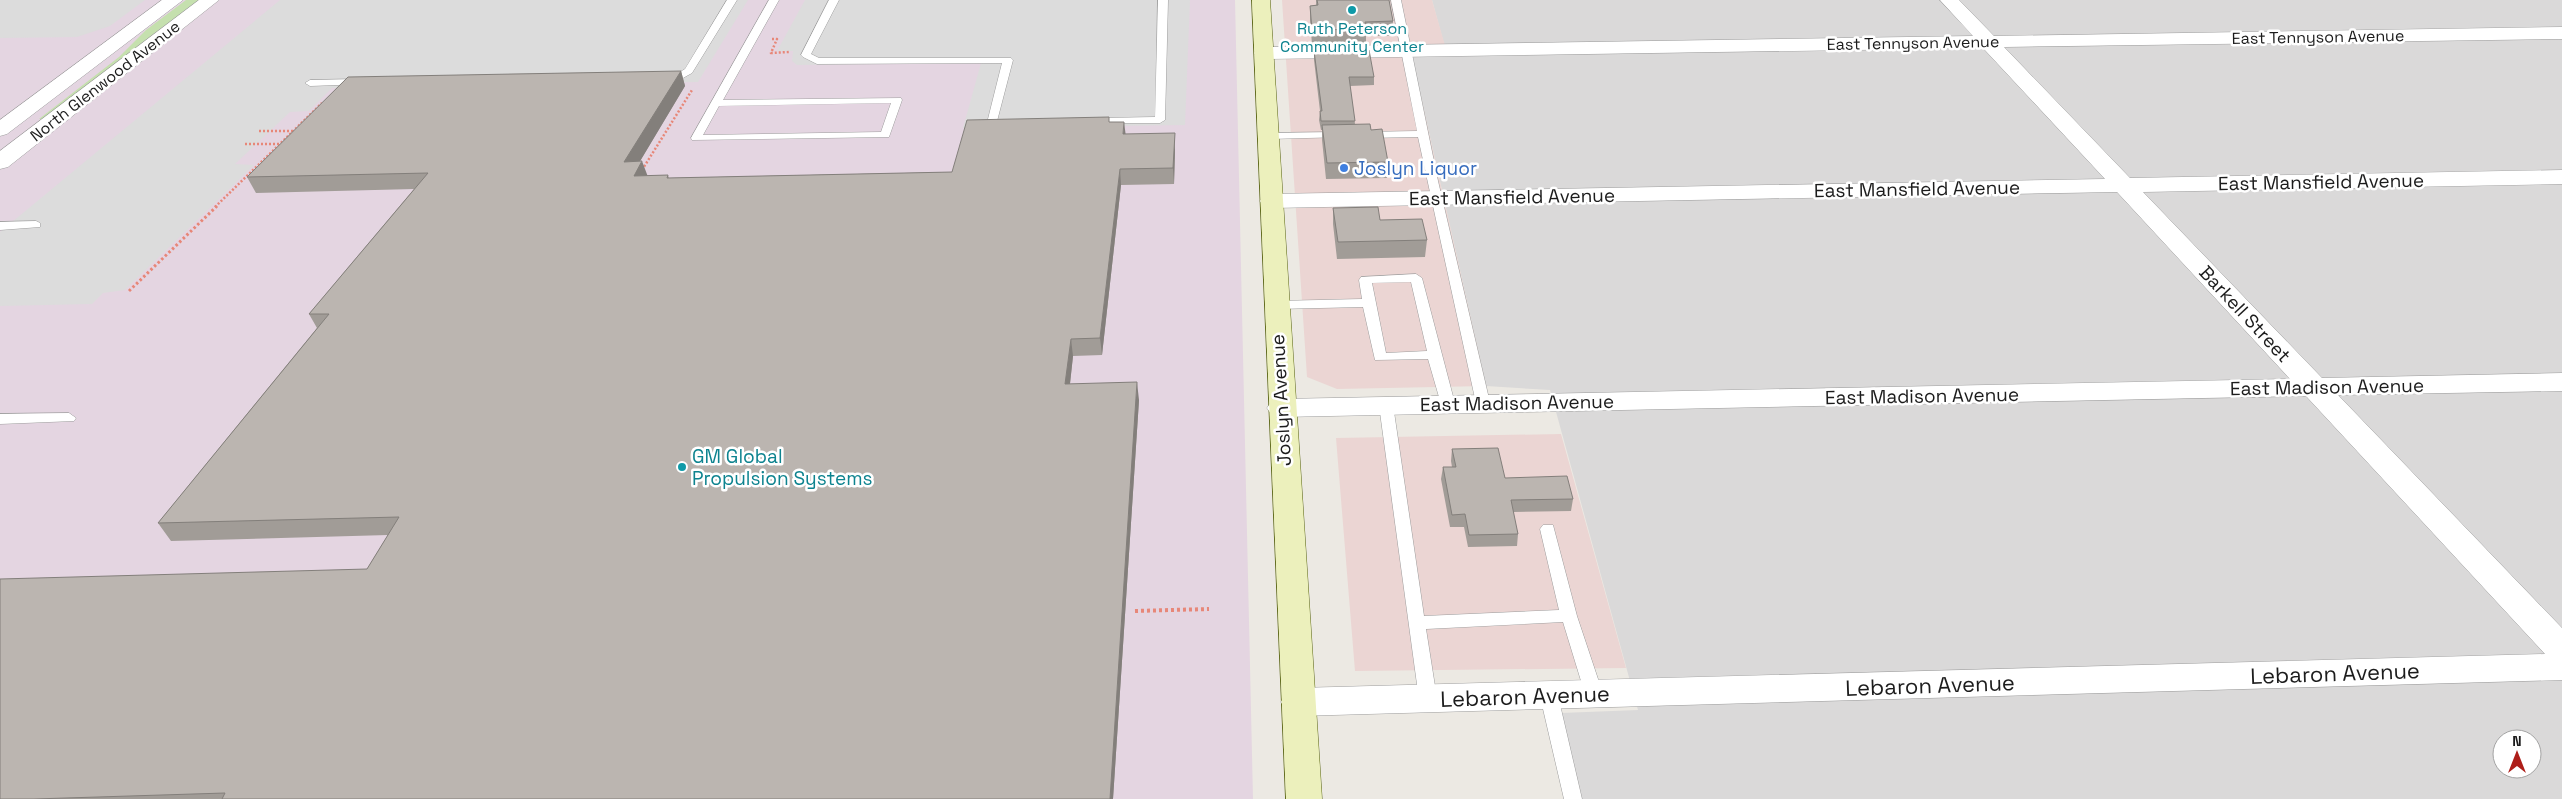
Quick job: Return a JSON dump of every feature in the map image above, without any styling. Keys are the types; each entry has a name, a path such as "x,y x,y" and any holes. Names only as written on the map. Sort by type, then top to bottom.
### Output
{"main road":[{"name":"Joslyn Avenue","path":"1261,0 1281,408 1304,799"}],"street":[{"name":"North Glenwood Avenue","path":"0,130 174,0"},
{"name":"North Glenwood Avenue","path":"0,162 210,0"},
{"name":"Barkell Street","path":"1949,0 2562,650"},
{"name":"East Tennyson Avenue","path":"1264,53 2562,33"},
{"name":"East Mansfield Avenue","path":"1271,201 2562,178"},
{"name":"East Madison Avenue","path":"1281,408 2562,382"},
{"name":"Lebaron Avenue","path":"1298,702 2562,667"}],"lane":[{"path":"657,77 674,77 689,71 732,0"},
{"path":"716,103 898,100 885,135 696,138 774,0"},
{"path":"834,0 806,55 817,61 1008,60 992,123"},
{"path":"1102,121 1160,120 1163,0"},
{"path":"1396,0 1422,134 1483,403"},
{"path":"310,83 372,82"},
{"path":"1268,136 1422,134"},
{"path":"0,226 36,225"},
{"path":"1436,355 1380,357 1365,280 1416,278 1436,355 1438,376 1448,404"},
{"path":"1276,305 1369,303"},
{"path":"1386,405 1428,699"},
{"path":"0,419 69,418"},
{"path":"1548,529 1569,616 1594,694"},
{"path":"1417,623 1569,616"},
{"path":"1548,696 1573,799"}],"path":[{"path":"638,176 695,84"},
{"path":"129,291 328,96"},
{"path":"259,131 293,130 302,134"},
{"path":"245,144 279,144 287,142"},
{"path":"1135,612 1209,610"}],"shaded area":[{"path":"0,0 1235,0 1253,799 0,799"},
{"path":"0,0 145,0 110,26 77,37 0,38"},
{"path":"280,0 748,0 698,82 332,88 309,111 290,112 235,164 254,165 125,290 103,293 92,304 0,306 0,232"},
{"path":"805,0 1190,0 1185,125 963,128 981,63 797,65 792,61 793,51 777,51"},
{"path":"1282,0 1432,0 1448,56 1412,57 1486,386 1337,389 1307,377"},
{"path":"1432,0 2562,0 2562,799 1581,799 1561,713 1638,710 1550,390 1486,386 1412,57 1447,55"},
{"path":"1561,434 1626,668 1355,671 1336,438"}],"green space":[{"path":"186,0 199,0 43,119 39,119 119,57 146,30"}],"building":[{"name":"Ruth Peterson Community Center","path":"1317,0 1389,0 1393,21 1365,22 1366,29 1312,30 1310,6 1318,5"},
{"path":"1369,50 1374,77 1349,77 1355,121 1321,121 1320,111 1322,111 1314,51"},
{"name":"GM Global Propulsion Systems","path":"681,71 624,162 642,161 634,176 668,175 667,178 952,172 967,120 1109,117 1109,122 1124,122 1123,134 1175,133 1173,168 1120,169 1100,338 1071,339 1065,384 1137,382 1110,799 222,799 225,793 0,799 0,579 367,569 399,517 158,523 329,314 309,314 428,173 247,177 348,77"},
{"path":"1370,124 1371,130 1382,129 1388,162 1327,163 1322,125"},
{"path":"1378,207 1380,220 1422,219 1427,240 1338,242 1333,208"},
{"path":"1498,448 1505,478 1567,476 1573,499 1511,500 1518,534 1469,535 1465,514 1452,515 1443,467 1456,467 1452,449"}],"place":[{"name":"Ruth Peterson Community Center","path":"1352,10"},
{"name":"Joslyn Liquor","path":"1344,168"},
{"name":"GM Global Propulsion Systems","path":"682,467"}]}
